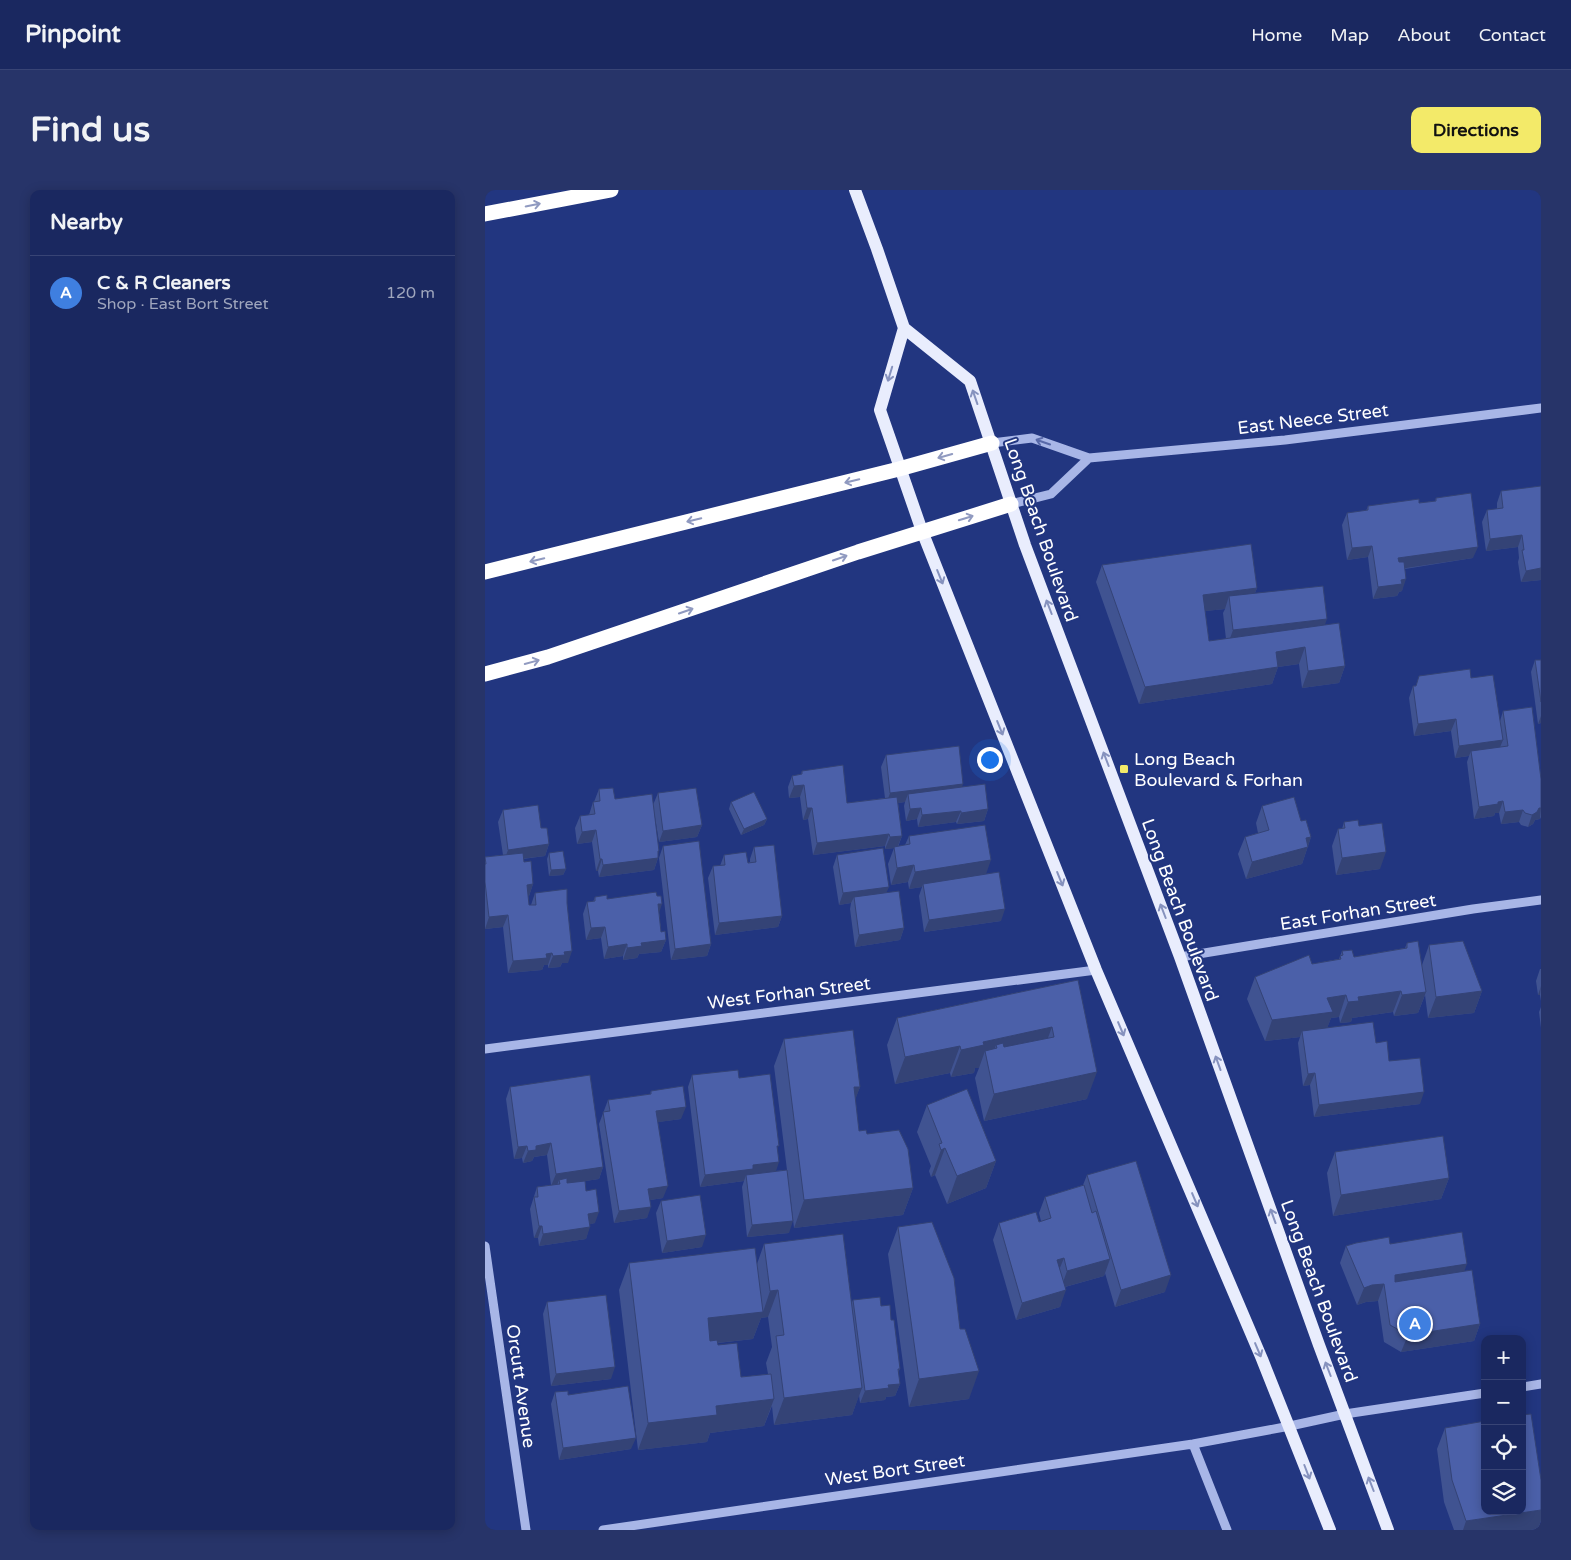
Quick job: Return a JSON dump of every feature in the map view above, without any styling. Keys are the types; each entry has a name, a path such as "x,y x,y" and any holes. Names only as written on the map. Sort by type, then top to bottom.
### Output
{"highway":[{"path":"485,214 611,190"},
{"path":"485,572 899,469 992,443"},
{"path":"485,674 548,658 922,531 1011,504"}],"main road":[{"path":"855,190 905,328 880,410 899,469 1096,970 1290,1426 1330,1530"},
{"name":"Long Beach Boulevard","path":"905,328 970,381 1011,504 1180,957 1388,1530"}],"street":[{"name":"East Neece Street","path":"992,443 1032,438 1089,458 1285,440 1541,408"},
{"path":"1011,504 1051,494 1089,458"},
{"name":"East Forhan Street","path":"1180,957 1473,909 1541,900"},
{"name":"West Forhan Street","path":"485,1050 1096,970"},
{"name":"Orcutt Avenue","path":"485,1246 526,1530"},
{"path":"1526,1386 1541,1384"},
{"name":"West Bort Street","path":"603,1530 1193,1444 1345,1414 1481,1394"},
{"path":"1193,1444 1227,1530"}],"building":[{"path":"1541,486 1541,568 1526,571 1522,550 1524,550 1522,535 1490,539 1487,510 1503,508 1501,491"},
{"path":"1471,493 1478,547 1398,558 1399,562 1404,562 1406,579 1401,580 1402,584 1378,587 1372,546 1352,548 1347,513 1368,510 1368,506 1419,499 1419,503 1436,501 1436,498"},
{"path":"1251,544 1257,588 1203,595 1209,641 1339,623 1345,666 1308,671 1305,647 1276,652 1278,667 1145,687 1102,565"},
{"path":"1323,586 1327,619 1233,630 1229,596"},
{"path":"1535,660 1541,660 1541,702"},
{"path":"1470,669 1471,678 1493,675 1503,740 1459,746 1456,719 1418,724 1413,686 1416,686 1419,676"},
{"path":"1532,707 1541,779 1541,808 1532,815 1525,813 1523,810 1505,812 1503,801 1498,802 1498,804 1479,807 1471,751 1508,746 1503,711"},
{"path":"959,746 963,784 890,793 886,755"},
{"path":"843,765 847,803 897,797 902,836 890,837 889,834 817,843 812,808 807,808 804,785 794,786 792,776 802,774 802,771"},
{"path":"985,784 988,809 961,813 961,811 922,815 921,808 910,809 908,794"},
{"path":"613,788 615,799 652,794 659,851 658,858 603,865 602,859 600,859 596,830 582,832 580,816 595,814 593,802 600,801 599,789"},
{"path":"696,788 702,825 663,831 658,793"},
{"path":"754,792 767,819 744,829 731,802"},
{"path":"1294,797 1301,821 1306,820 1311,837 1306,838 1308,847 1252,862 1245,837 1269,830 1262,806"},
{"path":"538,805 541,828 547,828 549,844 508,850 503,810"},
{"path":"1358,820 1359,826 1382,823 1386,852 1342,858 1338,829 1345,828 1344,822"},
{"path":"985,825 991,860 915,872 914,865 897,868 894,847 910,844 909,836"},
{"path":"699,841 711,944 675,949 663,846"},
{"path":"774,845 782,916 719,923 713,866 725,865 724,855 746,852 748,863 756,862 754,847"},
{"path":"883,848 889,887 843,893 837,855"},
{"path":"563,851 566,869 551,870 549,853"},
{"path":"523,853 524,862 531,861 533,884 527,885 529,905 536,905 535,893 567,889 572,951 564,952 565,955 553,956 552,953 546,954 547,958 513,961 508,915 489,917 485,882 485,857"},
{"path":"999,872 1005,909 929,920 923,884"},
{"path":"899,891 904,928 859,935 854,897"},
{"path":"656,892 657,896 661,896 662,904 658,904 661,932 665,931 666,940 641,943 642,946 627,948 627,944 608,947 605,927 591,928 587,902 595,901 595,897 607,895 607,899"},
{"path":"1418,941 1426,992 1402,995 1401,991 1358,997 1359,1001 1348,1002 1346,995 1327,998 1333,1012 1272,1020 1255,977 1309,955 1312,964 1341,959 1342,951 1352,950 1354,957 1407,948 1407,943"},
{"path":"1463,941 1482,991 1436,997 1429,945"},
{"path":"1078,980 1097,1072 994,1094 985,1051 997,1048 996,1045 1003,1043 1004,1047 1054,1037 1052,1027 983,1042 984,1045 961,1050 960,1046 905,1057 897,1018"},
{"path":"1373,1022 1376,1043 1387,1041 1389,1061 1420,1058 1424,1092 1319,1105 1315,1073 1308,1074 1302,1031"},
{"path":"853,1030 860,1087 854,1087 859,1131 866,1130 867,1134 899,1130 908,1149 913,1188 804,1200 784,1039"},
{"path":"738,1070 739,1078 770,1074 779,1146 777,1146 779,1162 753,1165 753,1169 705,1175 692,1075"},
{"path":"590,1075 603,1167 556,1174 551,1143 536,1146 536,1150 528,1151 527,1146 518,1147 510,1087"},
{"path":"683,1086 686,1107 656,1111 668,1186 648,1189 651,1207 619,1211 603,1112 610,1111 608,1100 651,1094 651,1091"},
{"path":"967,1089 996,1161 957,1176 945,1148 941,1150 939,1144 942,1143 927,1105"},
{"path":"1443,1136 1449,1178 1341,1195 1335,1152"},
{"path":"1136,1161 1171,1275 1121,1290 1087,1175"},
{"path":"787,1170 793,1221 752,1225 746,1175"},
{"path":"567,1178 567,1183 585,1181 586,1191 596,1189 599,1212 588,1214 590,1227 543,1234 542,1226 539,1226 534,1197 538,1197 537,1187 560,1184 559,1180"},
{"path":"1084,1185 1092,1213 1096,1211 1110,1259 1067,1271 1064,1258 1057,1260 1066,1290 1022,1303 999,1223 1036,1212 1039,1222 1051,1218 1045,1197"},
{"path":"700,1195 706,1235 667,1241 661,1201"},
{"path":"932,1222 954,1278 960,1329 965,1329 979,1371 919,1379 898,1227"},
{"path":"1462,1232 1467,1264 1395,1275 1395,1282 1472,1270 1480,1324 1408,1335 1390,1325 1384,1284 1364,1288 1346,1246 1389,1237 1390,1244"},
{"path":"843,1234 862,1388 784,1398 776,1336 784,1335 778,1290 770,1291 764,1244"},
{"path":"755,1248 763,1312 708,1318 710,1341 717,1340 718,1345 737,1343 741,1377 771,1374 774,1399 716,1406 717,1415 648,1423 629,1263"},
{"path":"606,1295 615,1367 556,1374 547,1302"},
{"path":"880,1297 881,1306 890,1305 891,1320 894,1320 900,1384 888,1385 889,1388 865,1391 853,1300"},
{"path":"628,1386 636,1438 563,1448 555,1392 568,1391 568,1395"},
{"path":"1531,1414 1541,1480 1541,1510 1526,1512 1526,1425 1526,1415"},
{"path":"1481,1422 1481,1515 1507,1515 1466,1521 1452,1480 1445,1428"}],"place":[{"name":"Long Beach Boulevard & Forhan","path":"1124,769"},
{"name":"C & R Cleaners","path":"1415,1324"}]}
